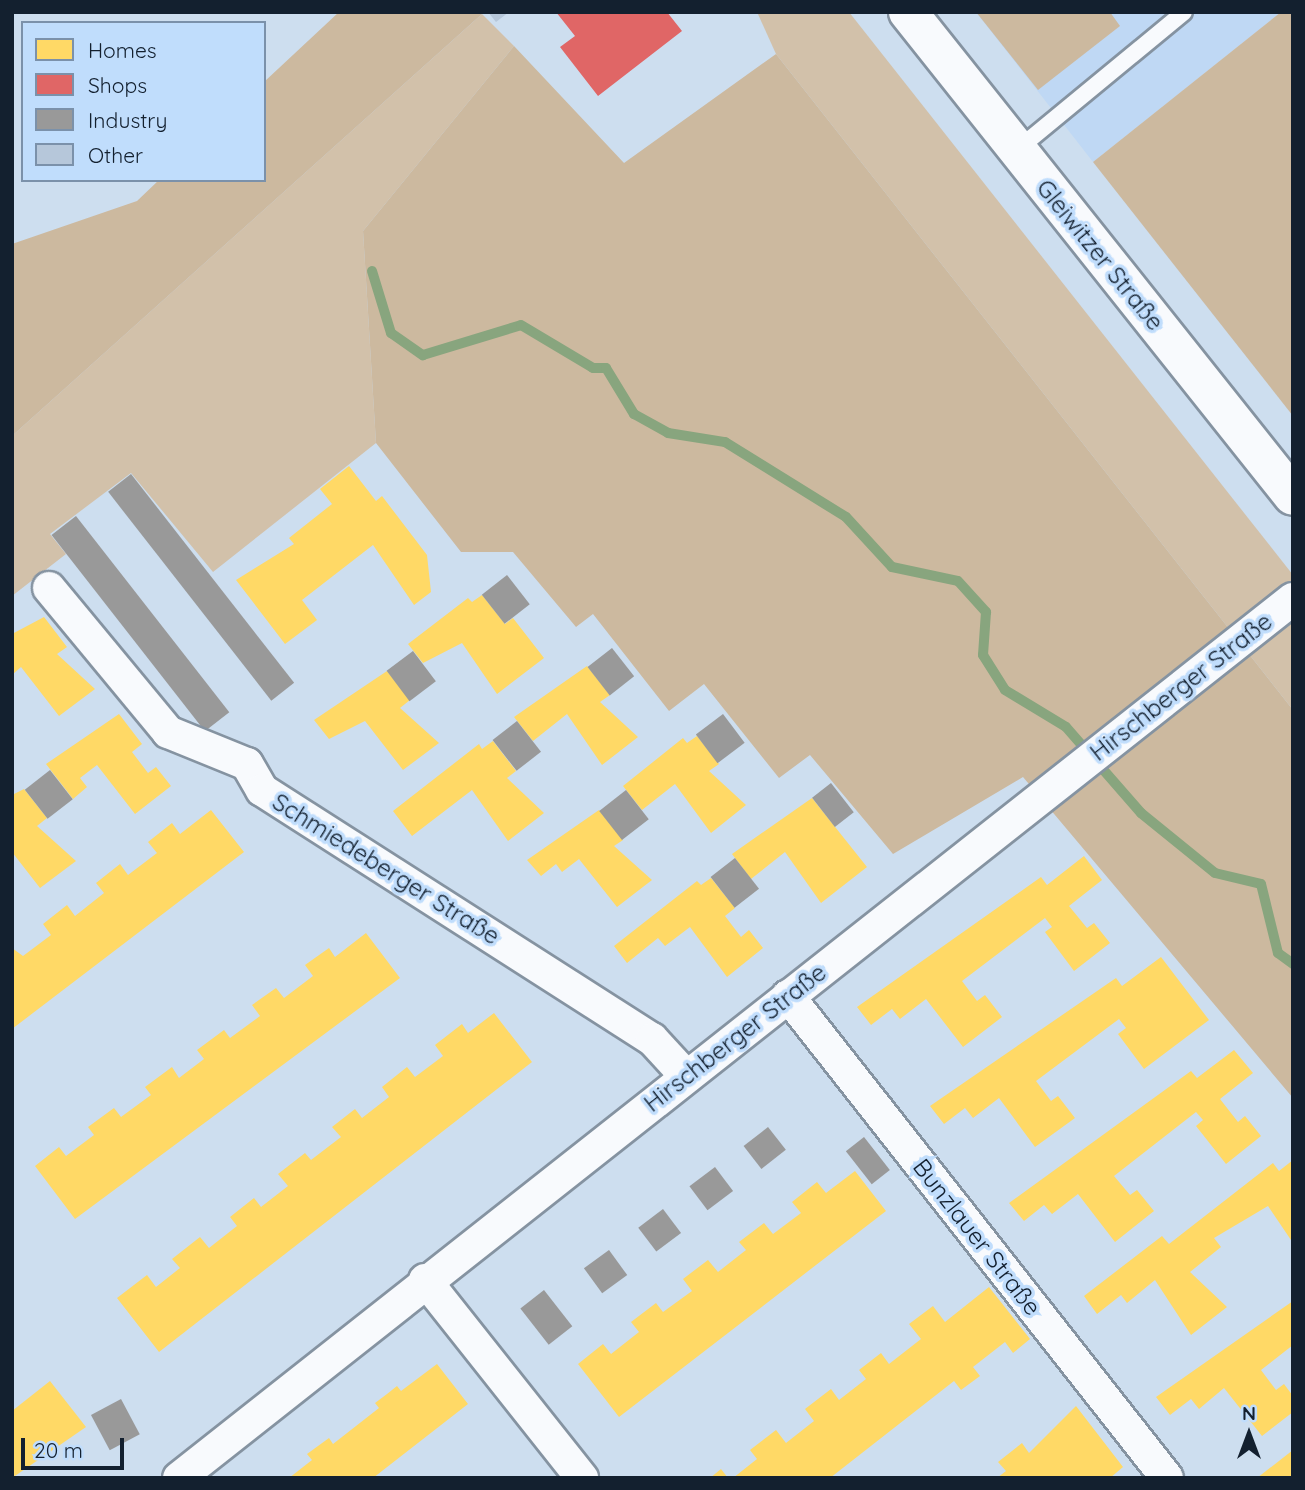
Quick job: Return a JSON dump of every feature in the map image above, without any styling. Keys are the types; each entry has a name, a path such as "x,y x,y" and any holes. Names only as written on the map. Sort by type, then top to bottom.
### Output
{"main road":[{"name":"Gleiwitzer Straße","path":"908,12 1293,496"}],"street":[{"name":"Schmiedeberger Straße","path":"49,587 167,732 247,764 262,790 652,1039 686,1076"},
{"name":"Hirschberger Straße","path":"178,1478 425,1280 1293,599"},
{"name":"Bunzlauer Straße","path":"788,996 1167,1478"},
{"path":"425,1280 582,1478"}],"lane":[{"path":"1016,151 1184,12"}],"shaded area":[{"path":"339,12 482,14 12,436 12,244 137,201 157,182 266,182 266,80"},
{"path":"757,12 849,12 1293,575 1293,710 776,54"},
{"path":"976,12 1281,12 1093,162"},
{"path":"976,12 1110,12 1120,26 1038,90"},
{"path":"1281,12 1293,12 1293,416 1093,162"},
{"path":"482,14 514,46 363,231 376,443 213,572 131,473 50,534 66,554 12,596 12,436"},
{"path":"514,46 624,163 776,54 1293,710 1293,1098 1023,777 893,854 810,755 779,778 704,684 669,711 593,614 576,627 513,552 461,552 376,443 363,231"}],"building: Homes":[{"path":"349,466 376,501 382,496 427,555 431,592 414,605 373,545 302,600 317,620 285,644 236,580 294,544 289,538 332,504 320,489"},
{"path":"482,595 505,624 513,618 544,658 497,694 462,643 423,663 408,644 468,598 472,602"},
{"path":"44,617 67,647 57,654 95,689 59,716 21,667 12,675 12,634"},
{"path":"587,666 610,695 600,702 638,737 602,765 567,714 533,741 514,717"},
{"path":"387,671 410,700 400,708 439,743 403,770 365,721 329,739 314,720"},
{"path":"119,714 142,744 132,752 148,773 156,767 171,786 135,814 97,765 80,778 87,787 73,799 46,764"},
{"path":"697,736 719,764 709,771 746,805 711,833 675,784 642,810 623,786 683,738 687,743"},
{"path":"493,741 516,771 507,778 544,813 508,841 472,790 412,836 393,811 479,744 482,749"},
{"path":"24,789 47,818 37,826 76,861 40,888 12,852 12,795"},
{"path":"812,798 867,867 821,903 785,852 751,879 732,854"},
{"path":"211,810 244,852 12,1029 12,948 23,956 51,935 43,924 67,905 75,916 104,893 96,883 120,864 128,875 157,853 148,842 172,823 180,834"},
{"path":"599,810 623,840 614,846 652,880 617,907 579,859 562,872 556,864 541,876 527,860"},
{"path":"1084,856 1102,880 1069,906 1087,928 1094,923 1110,943 1074,971 1045,932 1052,927 1045,918 962,981 977,1001 985,995 1002,1017 963,1047 926,999 900,1019 892,1009 871,1025 857,1007 1041,877 1047,885"},
{"path":"711,878 735,908 725,916 741,937 749,930 763,948 727,977 690,927 665,946 658,938 627,963 614,946 697,881 701,885"},
{"path":"366,933 400,978 75,1219 35,1166 59,1147 66,1156 94,1135 88,1127 114,1108 121,1117 151,1095 145,1087 172,1067 179,1078 204,1059 197,1050 224,1030 230,1038 260,1016 252,1005 276,988 284,998 313,976 305,965 329,948 335,957"},
{"path":"1161,957 1209,1020 1144,1069 1118,1034 1126,1028 1119,1019 1036,1081 1051,1101 1058,1096 1075,1118 1035,1147 999,1098 973,1118 965,1108 944,1124 930,1106 1116,978 1122,986"},
{"path":"494,1013 532,1062 159,1352 117,1298 147,1275 156,1287 180,1268 172,1259 200,1237 209,1248 237,1226 230,1217 254,1198 261,1207 288,1186 278,1174 305,1153 311,1160 341,1137 332,1127 355,1109 362,1118 389,1097 382,1087 407,1067 415,1077 443,1056 435,1045 462,1024 468,1033"},
{"path":"1234,1050 1253,1073 1220,1099 1238,1122 1245,1116 1261,1136 1226,1164 1196,1126 1203,1120 1196,1112 1114,1176 1130,1195 1137,1190 1154,1211 1115,1242 1078,1194 1052,1214 1044,1205 1024,1221 1009,1203 1191,1071 1197,1078"},
{"path":"1293,1160 1293,1243 1268,1206 1214,1238 1221,1247 1190,1272 1227,1307 1191,1335 1155,1280 1127,1303 1121,1295 1097,1314 1084,1296 1162,1236 1169,1244 1273,1163 1279,1171"},
{"path":"855,1171 886,1211 619,1417 578,1364 603,1344 611,1354 639,1332 631,1322 656,1303 663,1312 692,1291 683,1279 708,1260 718,1272 746,1250 739,1242 764,1223 773,1234 801,1213 792,1202 817,1182 826,1193"},
{"path":"989,1287 1030,1339 1013,1353 1005,1342 973,1367 980,1376 961,1390 954,1381 830,1478 733,1478 757,1459 750,1450 776,1430 786,1443 814,1421 805,1409 831,1389 839,1400 866,1379 859,1370 881,1353 889,1364 921,1339 909,1324 933,1306 945,1322"},
{"path":"1293,1301 1293,1345 1261,1370 1276,1390 1284,1384 1293,1396 1293,1412 1262,1436 1224,1388 1199,1409 1191,1399 1170,1415 1156,1397"},
{"path":"437,1364 468,1404 373,1478 289,1478 312,1460 307,1454 329,1438 333,1444 379,1408 375,1403 397,1386 401,1391"},
{"path":"50,1381 86,1427 12,1478 12,1411"},
{"path":"1076,1406 1123,1467 1110,1478 997,1478 1006,1471 998,1462 1022,1443 1029,1453"},
{"path":"1293,1450 1293,1478 1257,1478"},
{"path":"721,1469 728,1478 710,1478"}],"building: Shops":[{"path":"556,12 667,12 682,31 598,96 560,47 575,36"}],"building: Industry":[{"path":"131,474 294,683 271,701 108,492"},
{"path":"76,516 229,712 205,731 52,535"},
{"path":"507,575 530,604 505,624 482,595"},
{"path":"612,648 634,676 610,695 588,667"},
{"path":"413,651 436,681 410,701 387,671"},
{"path":"723,714 745,743 718,763 696,734"},
{"path":"517,721 541,752 517,771 493,740"},
{"path":"50,770 73,799 48,819 25,790"},
{"path":"831,783 854,812 835,827 812,798"},
{"path":"626,790 649,819 622,840 599,811"},
{"path":"735,858 759,889 735,908 711,877"},
{"path":"768,1127 786,1150 761,1169 744,1146"},
{"path":"864,1137 890,1170 872,1184 846,1151"},
{"path":"715,1167 733,1191 707,1210 689,1186"},
{"path":"663,1209 681,1233 656,1252 638,1228"},
{"path":"609,1250 627,1275 602,1293 584,1268"},
{"path":"544,1290 572,1326 549,1345 520,1308"},
{"path":"121,1399 140,1434 110,1450 91,1415"}],"building: Other":[{"path":"488,12 509,12 496,22"}],"waterway":[{"path":"372,271 391,333 423,355 521,325 593,368 606,368 634,414 668,433 725,442 846,517 892,567 958,581 986,612 983,655 1005,690 1066,727 1141,813 1215,873 1261,884 1278,953 1293,964"}]}
